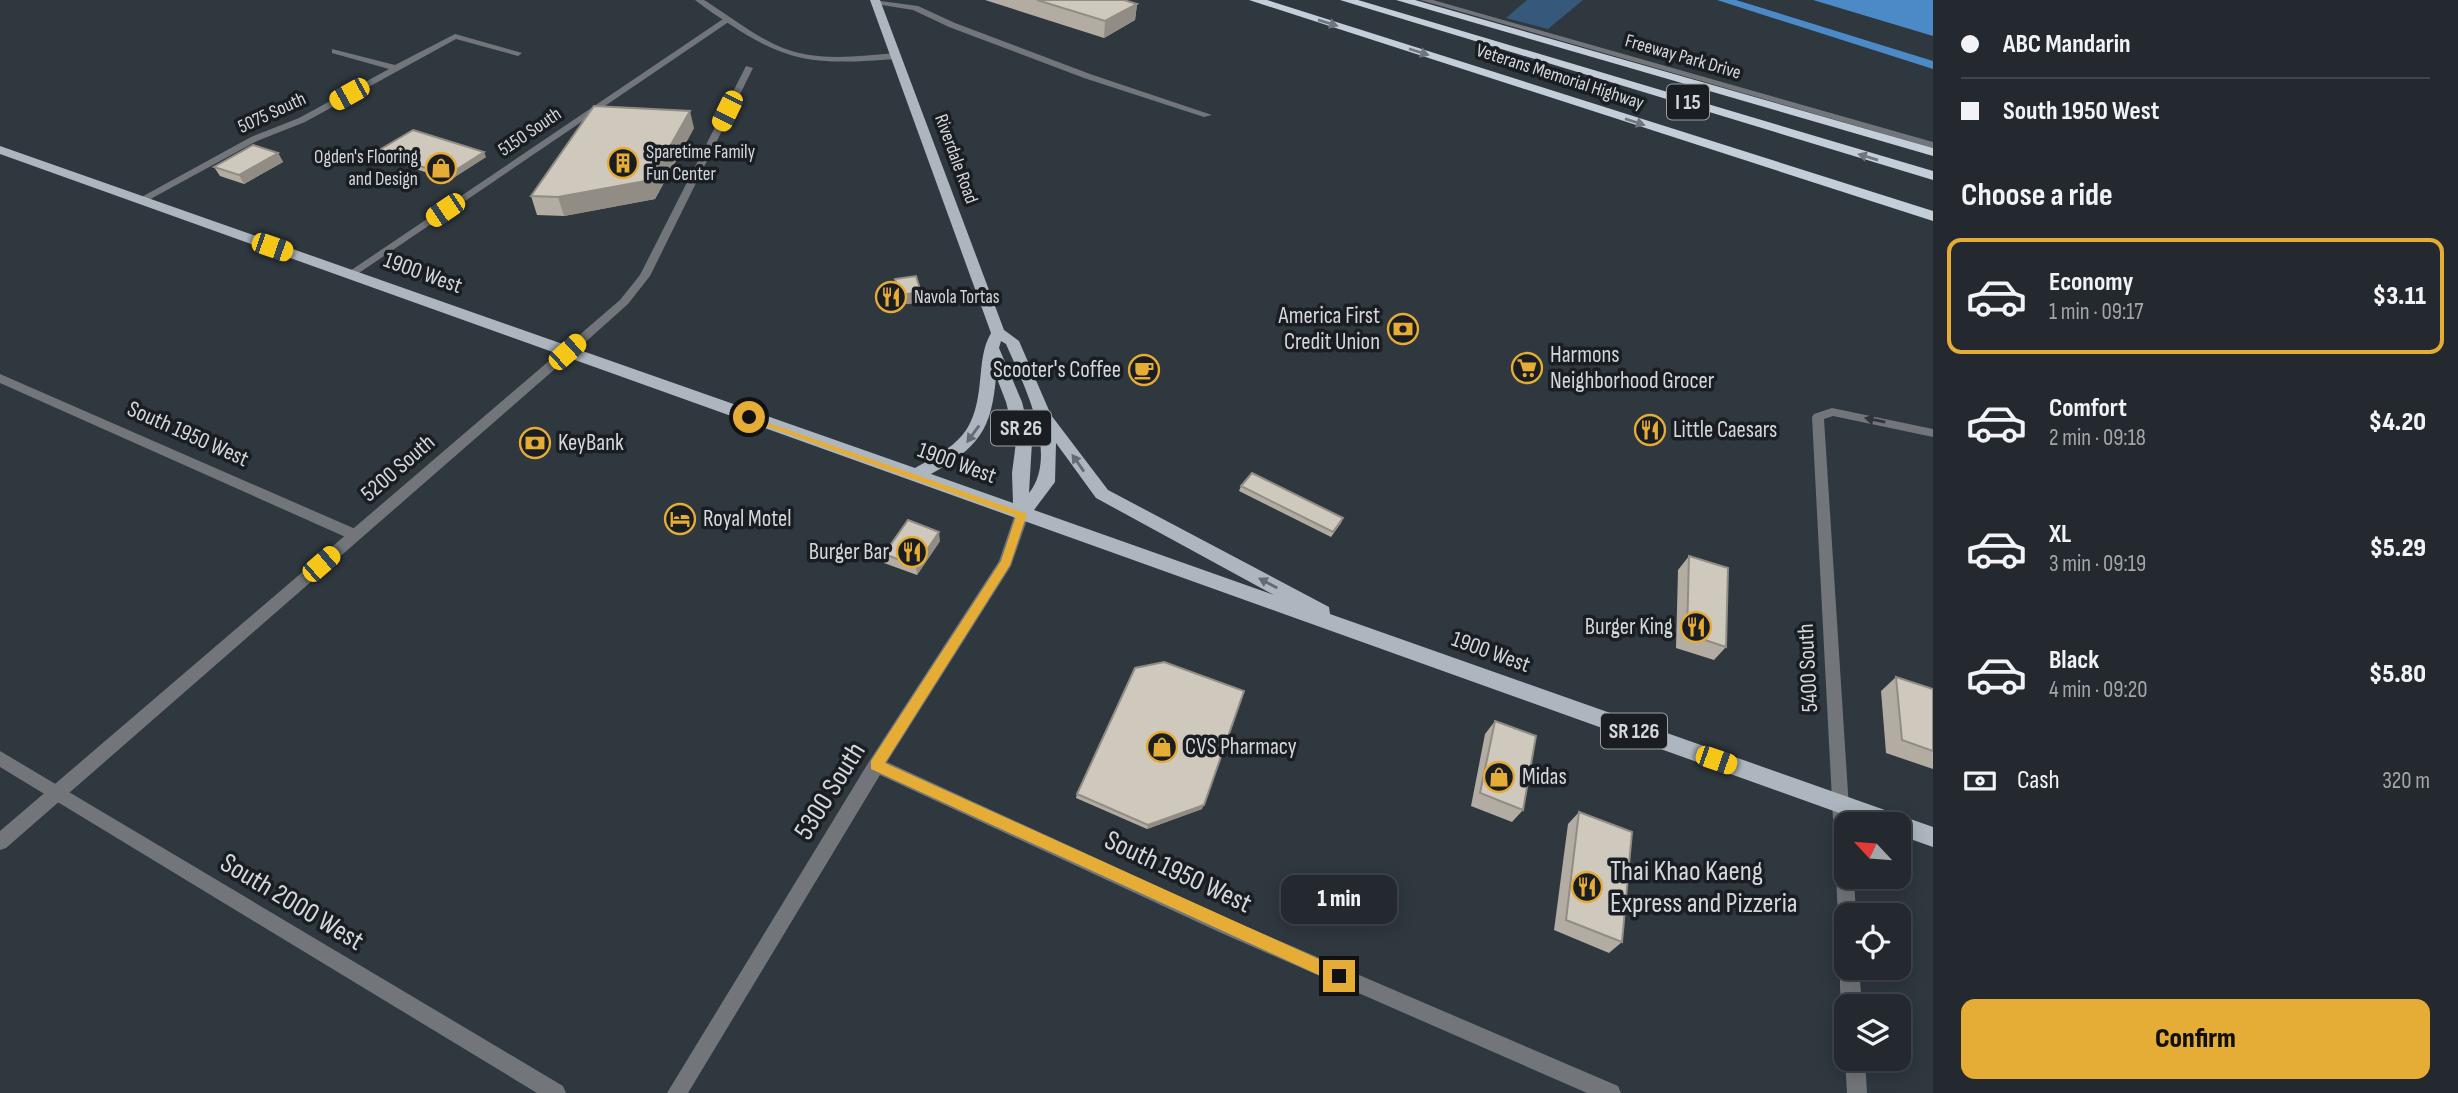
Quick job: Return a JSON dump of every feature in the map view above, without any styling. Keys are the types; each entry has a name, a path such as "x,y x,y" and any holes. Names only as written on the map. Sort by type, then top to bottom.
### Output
{"highway":[{"name":"Veterans Memorial Highway","path":"1255,0 1933,216"},
{"name":"Veterans Memorial Highway","path":"1346,0 1933,176"},
{"path":"1372,0 1933,164"},
{"path":"1402,0 1933,152"},
{"path":"1736,155 1933,227"}],"main road":[{"name":"Riverdale Road","path":"875,1 995,339 1014,402 1024,443 1020,473 1022,514"},
{"name":"1900 West","path":"0,150 1863,812"},
{"name":"Riverdale Road","path":"995,339 1012,341 1043,413 1048,444 1047,482 1022,514"},
{"path":"914,476 972,440 985,417 995,339"},
{"path":"1043,413 1102,494 1372,638"},
{"name":"1900 West","path":"1911,829 1933,837"}],"street":[{"path":"699,0 769,45 789,52 836,60 895,56"},
{"name":"Freeway Park Drive","path":"1424,0 1933,145"},
{"path":"875,1 915,8 952,25 1087,76 1206,115"},
{"name":"5150 South","path":"349,275 729,19"},
{"name":"5075 South","path":"141,200 455,36 518,53"},
{"path":"335,51 396,68"},
{"name":"5200 South","path":"0,842 624,302 645,276 749,68"},
{"name":"South 1950 West","path":"0,379 355,536"},
{"name":"5400 South","path":"1846,903 1818,417 1832,412 1933,433"},
{"name":"5300 South","path":"677,1093 876,765 1006,562 1022,514"},
{"name":"South 2000 West","path":"0,758 556,1093"},
{"name":"South 1950 West","path":"876,765 1225,926 1611,1093"},
{"path":"1856,1071 1857,1093"}],"shaded area":[{"path":"1527,0 1583,0 1548,29 1506,18"},
{"path":"1813,0 1933,0 1933,36"}],"building":[{"path":"1037,0 1124,0 1137,4 1105,21"},
{"name":"Sparetime Family Fun Center","path":"594,106 690,111 651,180 558,197 531,196"},
{"name":"Ogden's Flooring and Design","path":"413,130 484,152 448,175 376,152"},
{"path":"253,145 278,153 239,175 214,167"},
{"path":"916,276 921,292 900,295 895,279"},
{"path":"1252,473 1343,518 1333,532 1241,486"},
{"name":"Burger Bar","path":"908,520 939,532 916,566 884,554"},
{"path":"1689,556 1728,568 1726,647 1687,634"},
{"name":"CVS Pharmacy","path":"1164,662 1244,691 1204,805 1148,825 1077,794 1135,668"},
{"path":"1896,677 1933,689 1933,751 1902,740"},
{"name":"Midas","path":"1495,721 1536,736 1523,810 1480,793"},
{"name":"Thai Khao Kaeng Express and Pizzeria","path":"1579,812 1632,832 1622,942 1566,920"}],"waterway":[{"path":"1723,0 1933,65"}],"place":[{"name":"Sparetime Family Fun Center","path":"623,163"},
{"name":"Ogden's Flooring and Design","path":"441,168"},
{"name":"Navola Tortas","path":"891,297"},
{"name":"America First Credit Union","path":"1403,329"},
{"name":"Harmons Neighborhood Grocer","path":"1527,368"},
{"name":"Scooter's Coffee","path":"1144,370"},
{"name":"Little Caesars","path":"1650,430"},
{"name":"KeyBank","path":"535,443"},
{"name":"Royal Motel","path":"680,519"},
{"name":"Burger Bar","path":"912,552"},
{"name":"Burger King","path":"1696,627"},
{"name":"CVS Pharmacy","path":"1162,747"},
{"name":"Midas","path":"1499,777"},
{"name":"Thai Khao Kaeng Express and Pizzeria","path":"1587,887"}],"route":[{"path":"749,417 1022,514 1006,562 876,765 1339,976"}]}
